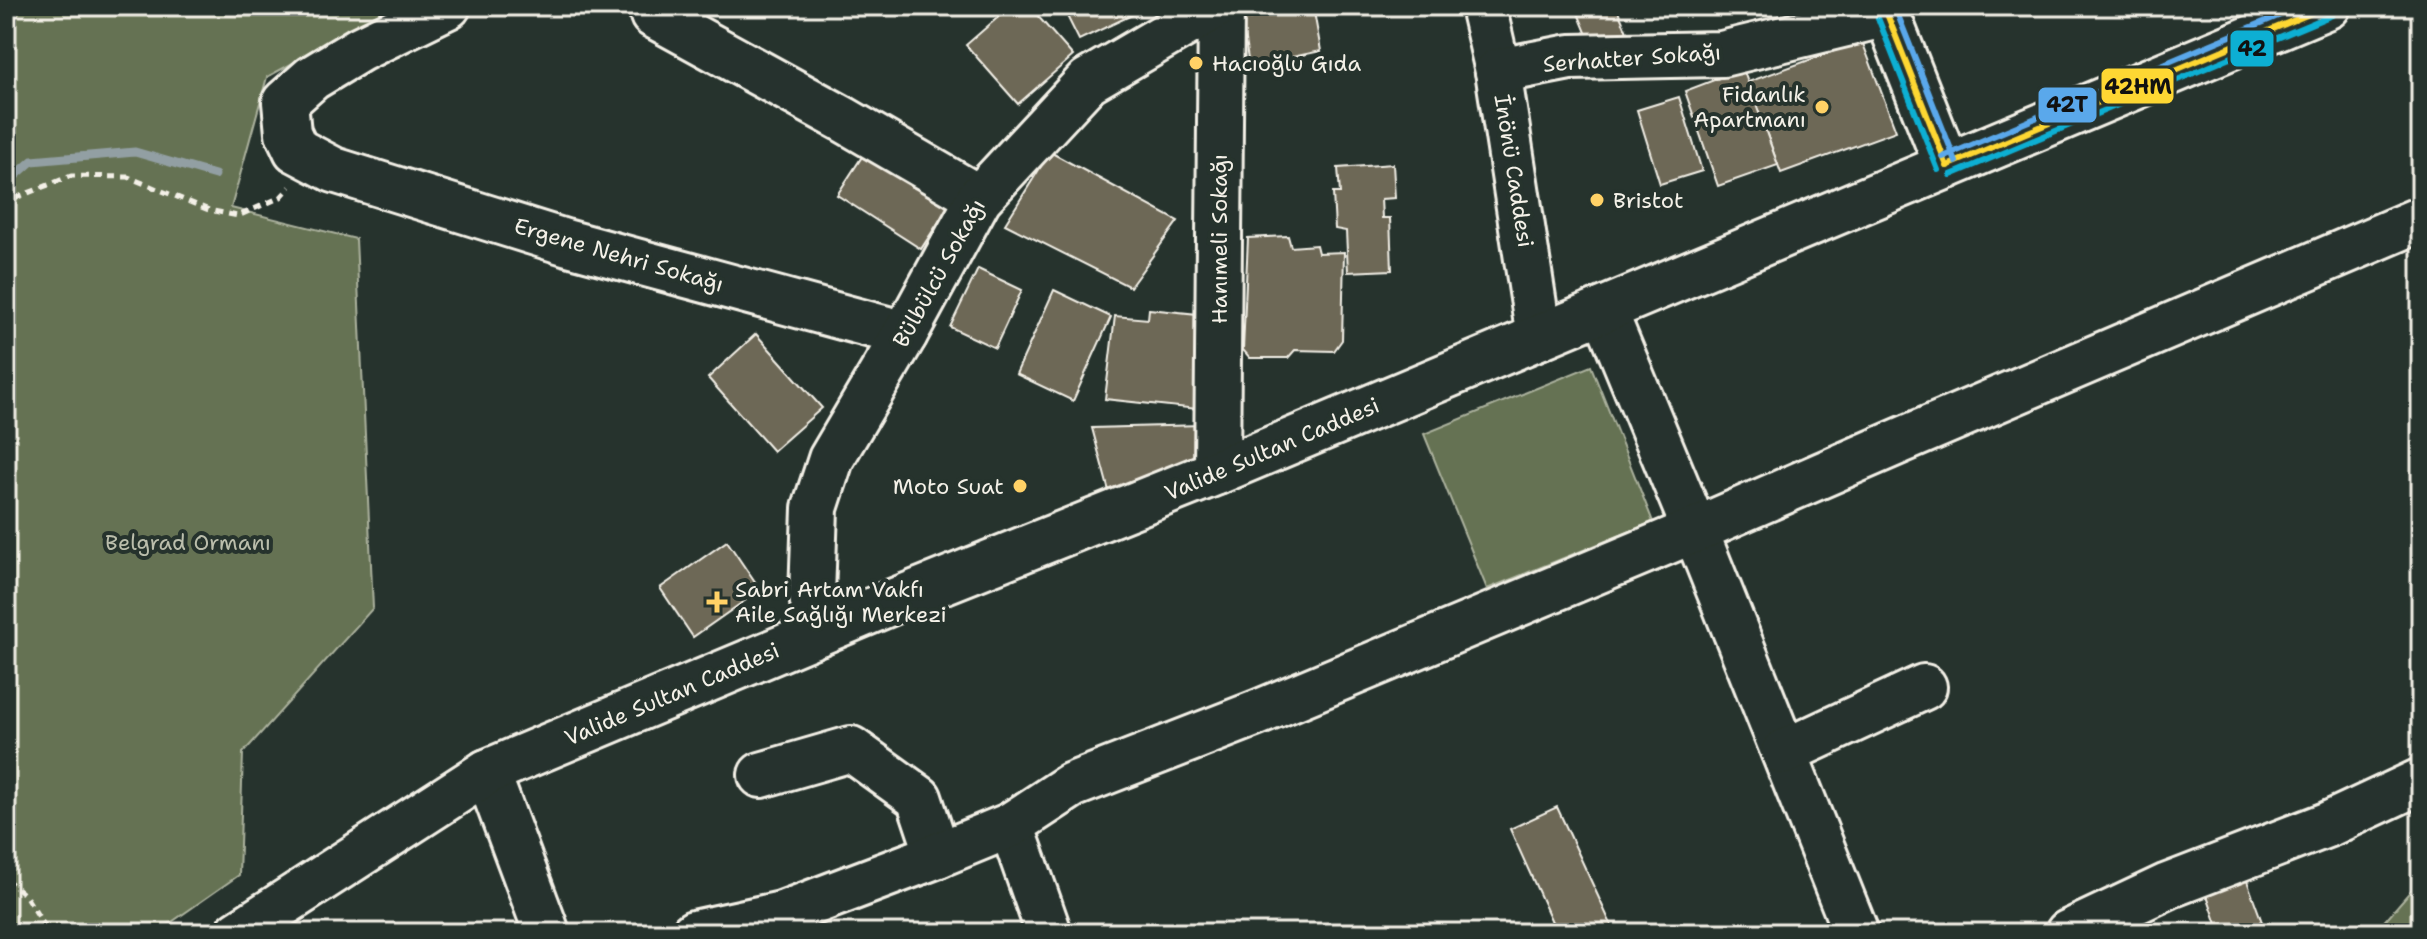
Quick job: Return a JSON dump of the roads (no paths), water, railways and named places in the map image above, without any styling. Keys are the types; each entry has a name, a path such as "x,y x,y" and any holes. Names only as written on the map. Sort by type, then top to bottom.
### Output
{"street":[{"name":"Ergene Nehri Sokağı","path":"448,6 360,49 312,78 285,102 288,133 296,150 325,165 565,242 905,334"},
{"name":"Bülbülcü Sokağı","path":"818,633 812,596 815,508 831,459 905,334 979,198 1088,81 1218,6"},
{"name":"Hanımeli Sokağı","path":"1217,472 1218,6"},
{"name":"İnönü Caddesi","path":"1483,6 1498,71 1539,337"},
{"name":"Valide Sultan Caddesi","path":"238,933 487,772 818,633 1217,472 2328,6"},
{"name":"Serhatter Sokağı","path":"1498,71 1570,57 1722,54 1820,17 1889,10 1947,166"},
{"path":"653,15 979,198"},
{"path":"694,933 782,914 1011,825 1072,785 1257,713 1695,530 2421,219"},
{"path":"1604,310 1856,933"},
{"path":"1784,752 1924,687"},
{"path":"761,775 851,749 919,798 938,855"},
{"path":"487,772 547,933"},
{"path":"2068,933 2168,886 2329,824 2421,781"},
{"path":"1011,825 1049,933"}],"waterway":[{"path":"6,184 32,161 135,152 215,175"}],"place":[{"name":"Hacıoğlu Gıda","path":"1196,63"},
{"name":"Fidanlık Apartmanı","path":"1822,107"},
{"name":"Bristot","path":"1597,200"},
{"name":"Moto Suat","path":"1020,486"},
{"name":"Sabri Artam Vakfı Aile Sağlığı Merkezi","path":"717,602"}],"park label":[{"name":"Belgrad Ormanı","path":"188,542"}]}
